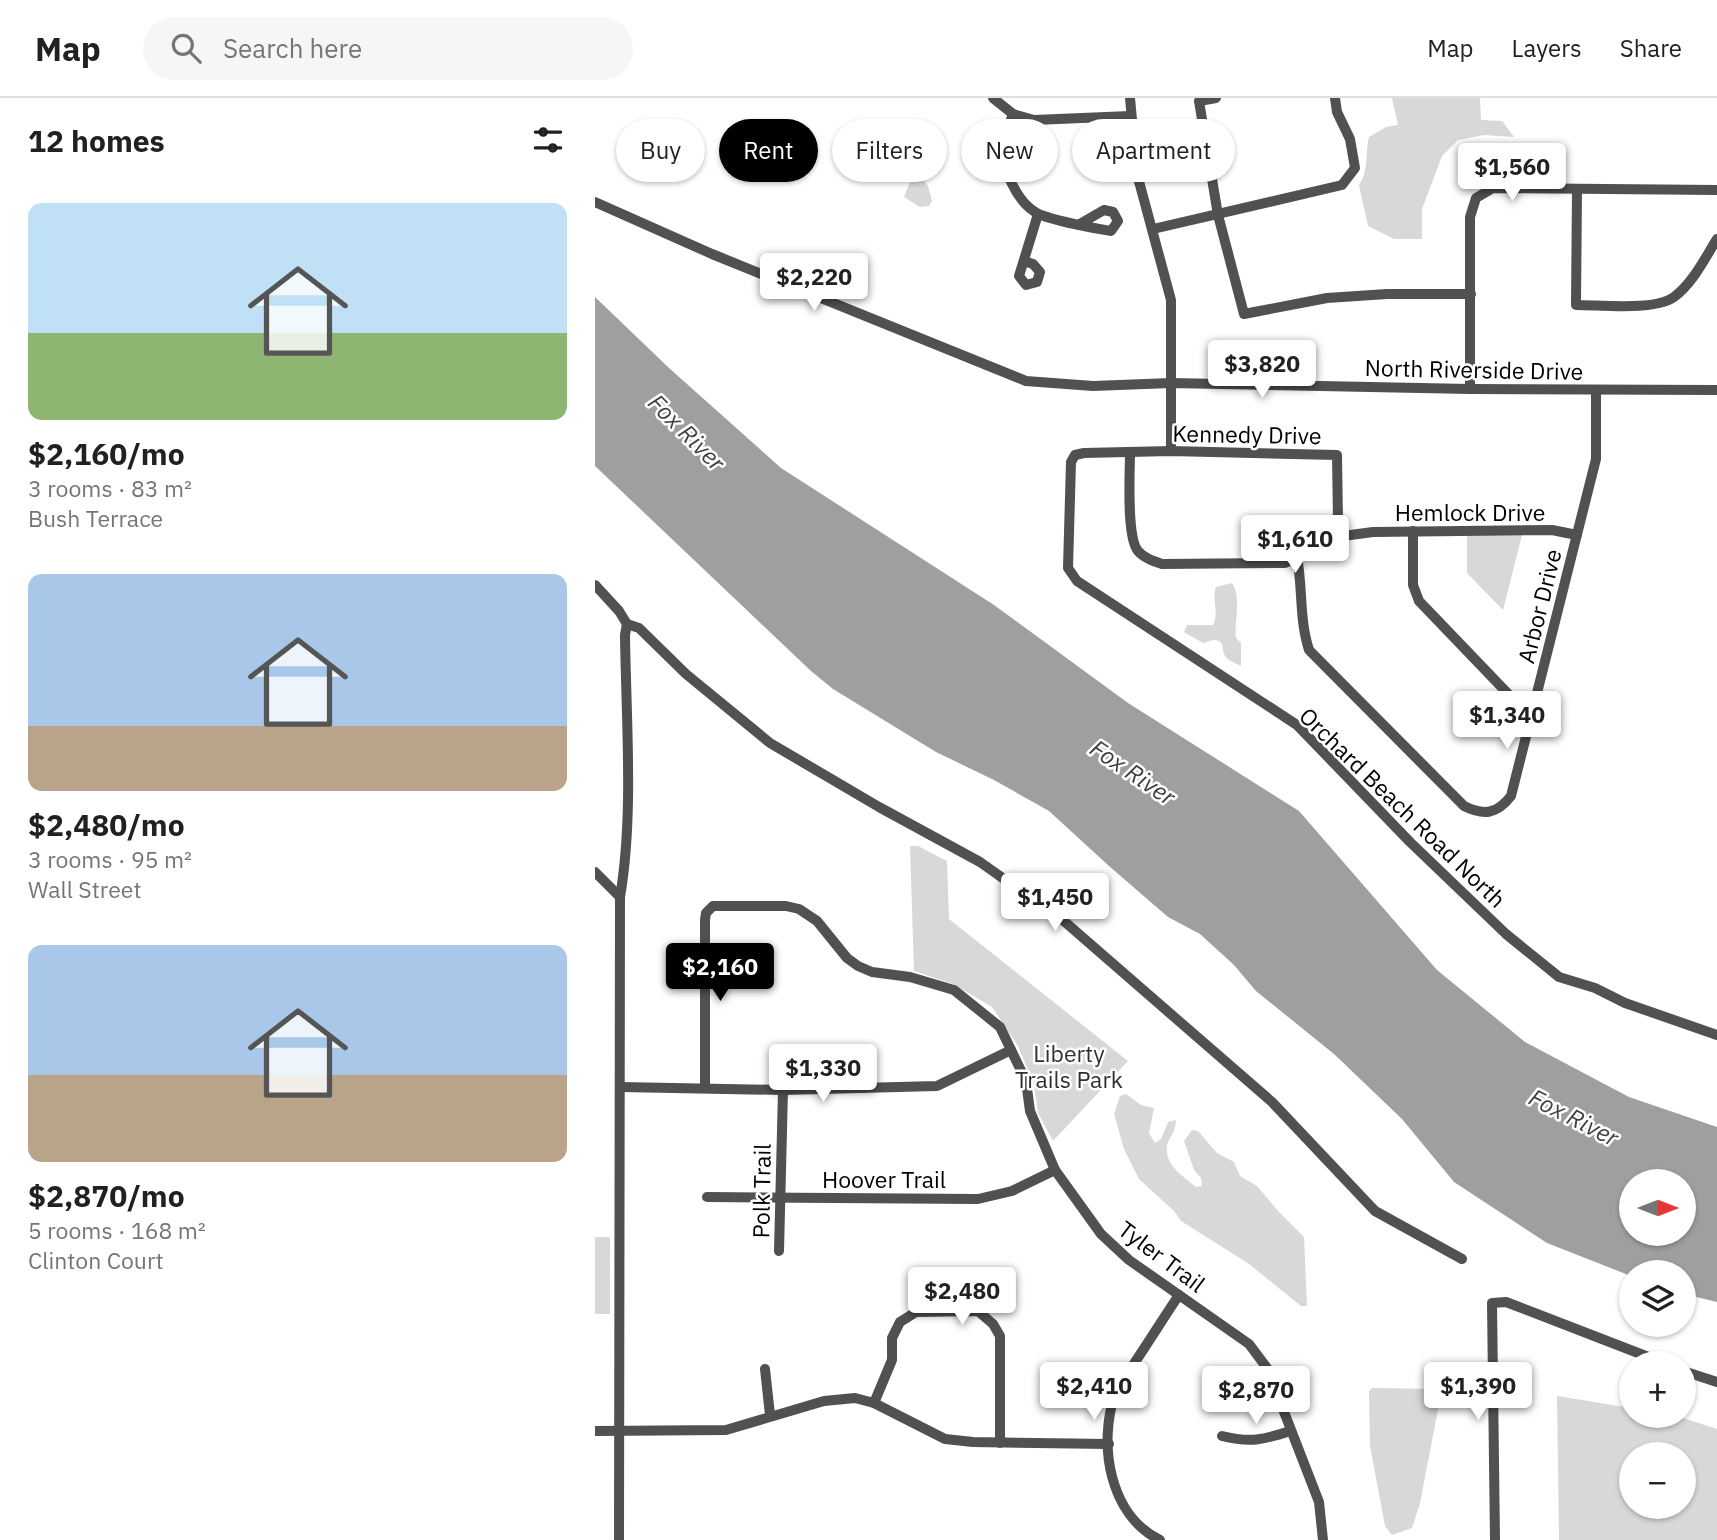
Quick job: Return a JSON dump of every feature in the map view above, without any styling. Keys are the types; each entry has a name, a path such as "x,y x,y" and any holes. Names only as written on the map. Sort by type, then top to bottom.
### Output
{"street":[{"path":"993,98 1013,114 1034,120 1130,116"},
{"path":"1130,98 1137,174 1171,300 1171,451"},
{"path":"1216,98 1199,100 1218,215 1244,314 1327,299 1387,294 1471,294"},
{"path":"1153,229 1342,185 1355,168 1350,139 1337,112 1335,98"},
{"path":"1013,114 1004,141 1006,164 1020,197 1038,214 1078,225"},
{"path":"1470,389 1471,218 1476,198 1493,188 1717,190"},
{"path":"1577,189 1576,305 1652,305 1673,298 1690,280 1717,239"},
{"name":"North Riverside Drive","path":"595,202 712,254 1025,381 1093,386 1171,383 1470,389 1717,390"},
{"path":"1024,261 1038,214"},
{"name":"Arbor Drive","path":"1297,557 1301,579 1301,623 1309,650 1464,806 1478,813 1491,813 1502,807 1511,796 1596,459 1595,390"},
{"name":"Kennedy Drive","path":"1075,455 1171,451 1337,456 1338,520 1343,536"},
{"name":"Hemlock Drive","path":"1130,452 1131,536 1136,549 1146,559 1161,565 1285,562 1343,536 1373,532 1552,530 1577,534"},
{"name":"Orchard Beach Road North","path":"1075,455 1069,471 1069,568 1077,580 1297,725 1410,842 1506,934 1559,977 1717,1035"},
{"path":"1413,531 1413,586 1419,601 1514,700 1533,710"},
{"path":"595,585 627,624 624,871 620,897 619,1540"},
{"path":"627,624 639,628 686,674 770,743 980,862 1065,922 1272,1102 1375,1211 1461,1259"},
{"path":"595,872 620,897"},
{"name":"Tyler Trail","path":"705,1087 705,920 708,910 717,906 786,906 799,909 817,921 842,953 858,966 872,972 910,977 954,990 1000,1027 1026,1081 1031,1111 1055,1170 1101,1234 1129,1260 1249,1344 1267,1368 1319,1502 1323,1540"},
{"path":"620,1087 783,1090 937,1086 1011,1050"},
{"name":"Polk Trail","path":"779,1251 783,1090"},
{"name":"Hoover Trail","path":"707,1197 978,1199 1012,1192 1055,1170"},
{"path":"1160,1540 1127,1513 1112,1480 1108,1444 1110,1416 1116,1391 1179,1295"},
{"path":"1495,1540 1492,1303 1506,1302 1633,1351"},
{"path":"874,1403 892,1360 893,1338 900,1322 916,1312 978,1311 993,1324 1000,1336 1000,1443"},
{"path":"765,1369 770,1415"},
{"path":"1696,1375 1717,1382"},
{"path":"595,1431 726,1430 824,1401 855,1398 874,1403 945,1439 1000,1443 1108,1444"},
{"path":"1222,1436 1241,1441 1259,1441 1290,1431"}],"green space":[{"path":"1392,98 1480,98 1481,120 1502,121 1514,137 1484,135 1458,140 1442,156 1422,209 1422,239 1394,239 1368,226 1359,185 1366,168 1369,137 1386,127 1398,125"},
{"path":"910,182 925,182 932,201 929,206 920,207 904,197"},
{"path":"1467,535 1522,535 1503,610 1467,573"},
{"path":"1232,583 1237,596 1236,638 1241,643 1241,666 1227,658 1220,642 1213,640 1203,643 1184,632 1187,625 1213,625 1216,615 1216,587"},
{"name":"Liberty Trails Park","path":"910,846 918,846 947,861 949,919 1128,1061 1053,1141 1038,1113 1034,1085 1018,1046 992,1007 953,984 914,971"},
{"path":"1126,1094 1141,1105 1154,1108 1149,1133 1155,1143 1161,1139 1168,1122 1176,1120 1167,1153 1172,1165 1186,1179 1196,1187 1202,1186 1184,1141 1192,1130 1198,1131 1217,1153 1234,1162 1240,1176 1257,1186 1304,1237 1307,1306 1301,1306 1249,1264 1181,1221 1175,1212 1139,1179 1124,1149 1114,1114 1120,1096"},
{"path":"595,1237 610,1237 610,1314 595,1314"},
{"path":"1372,1388 1436,1389 1441,1394 1420,1503 1412,1528 1392,1535 1385,1526 1370,1446 1369,1391"},
{"path":"1557,1396 1619,1406 1619,1428 1696,1428 1696,1422 1717,1429 1717,1540 1559,1540"}],"water":[{"name":"Fox River","path":"595,297 669,368 781,468 994,605 1128,703 1299,811 1437,970 1525,1042 1629,1097 1717,1127 1717,1302 1696,1297 1696,1260 1619,1260 1619,1271 1547,1243 1454,1182 1402,1119 1334,1054 1256,991 1234,965 1200,934 1168,917 1049,811 936,752 833,689 595,466"}]}
